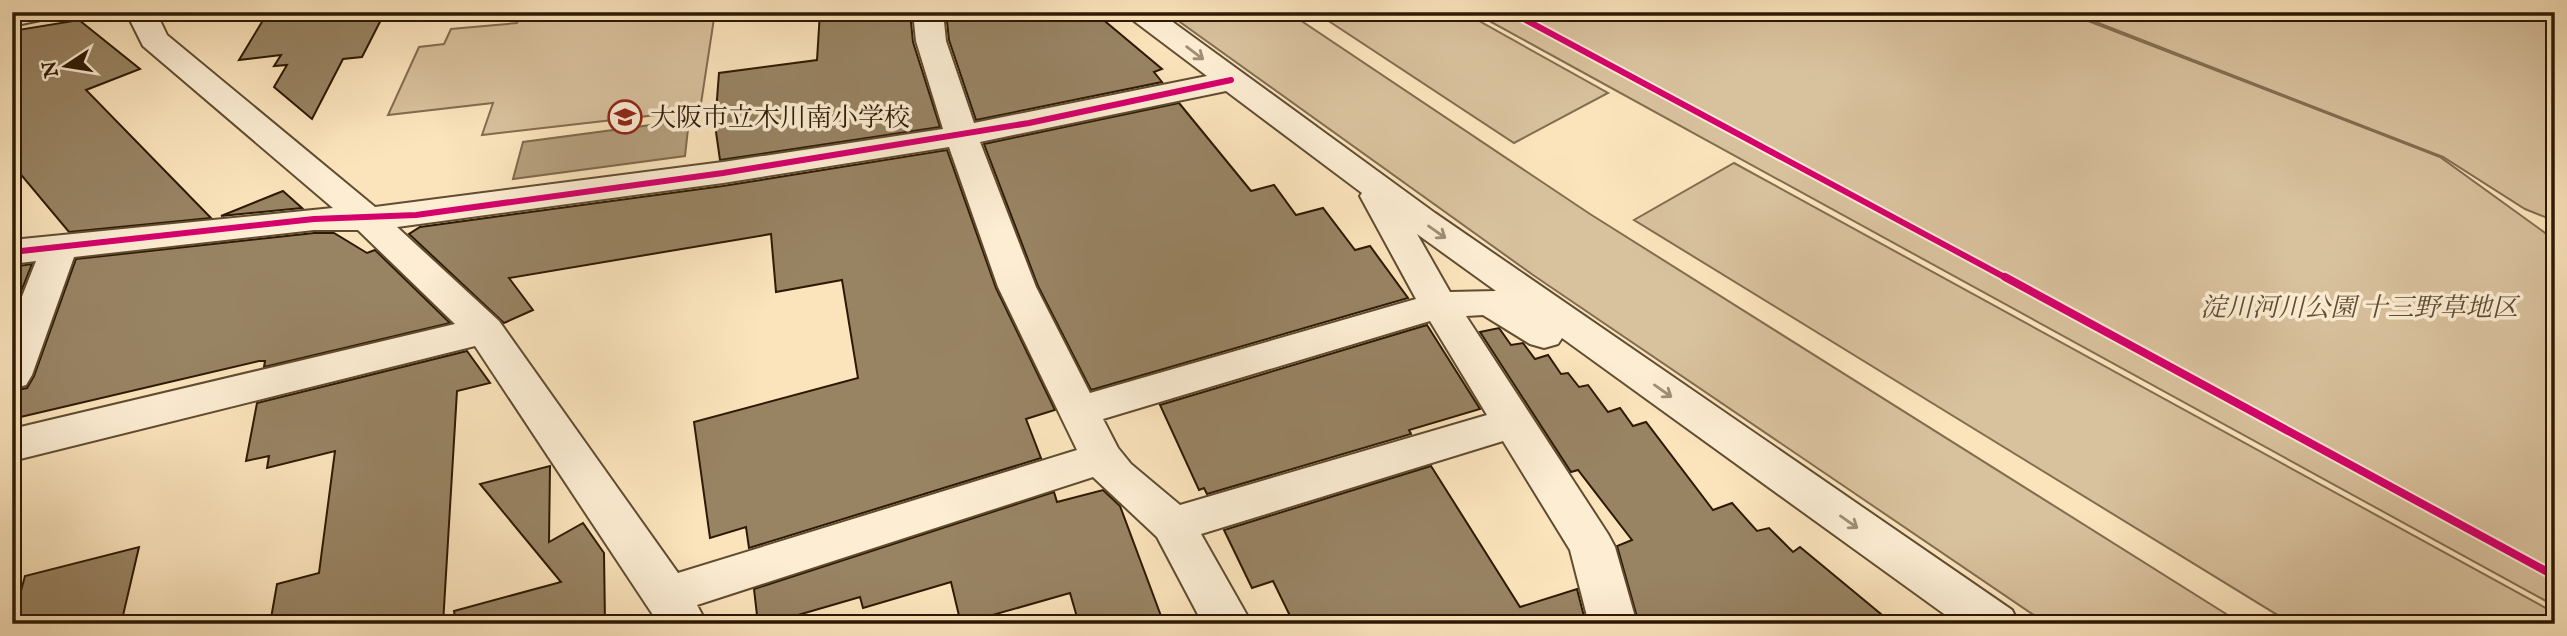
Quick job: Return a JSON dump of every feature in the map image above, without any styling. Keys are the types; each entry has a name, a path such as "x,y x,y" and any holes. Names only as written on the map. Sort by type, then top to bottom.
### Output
{"street":[{"path":"12,17 40,12"},
{"path":"141,12 154,40 367,219 485,330 676,610 1102,458"},
{"path":"928,12 931,41 961,135 1017,287 1102,458 1116,475 1173,526 1228,624"},
{"path":"1140,12 1368,181 1995,624"},
{"path":"12,252 314,219 367,219 723,172 961,135 1175,94 1231,80"},
{"path":"1368,181 1439,304 1592,547 1613,624"},
{"path":"12,375 60,246"},
{"path":"1079,411 1439,304 1490,302 1554,341 1625,364"},
{"path":"12,445 485,330"},
{"path":"1173,526 1514,422"}],"green space":[{"path":"521,12 715,12 700,110 482,135 493,103 388,115 419,47 444,44 451,29 517,23"},
{"path":"1166,12 1288,12 1590,214 2242,624 2047,624 1533,275"},
{"path":"1315,12 1463,12 1608,93 1514,143"},
{"name":"淀川河川公園 十三野草地区","path":"1473,12 2065,12 2440,157 2555,240 2555,606"},
{"path":"2070,12 2555,12 2555,221 2525,209 2443,157"},
{"path":"1734,163 2555,613 2555,624 2292,624 1634,220"}],"shaded area":[{"path":"689,120 685,156 513,179 523,142"}],"building":[{"path":"268,12 385,12 362,57 343,59 312,119 274,87 287,65 274,66 281,55 239,60"},
{"path":"820,12 910,12 913,42 940,127 720,160 715,125 719,73 817,60"},
{"path":"946,12 1094,12 1162,69 1154,72 1162,82 976,120 949,40"},
{"path":"79,20 140,69 86,90 211,218 69,232 12,164 12,31"},
{"path":"1179,103 1251,191 1274,185 1296,215 1323,208 1355,250 1370,246 1408,298 1091,390 1038,286 984,144"},
{"path":"947,150 996,288 1055,410 1026,419 1041,458 749,548 746,527 710,538 694,422 858,378 842,280 776,292 771,234 509,278 533,310 504,323 409,234 420,227 723,186"},
{"path":"283,191 302,208 221,216"},
{"path":"334,233 367,253 375,250 450,323 264,367 265,361 259,361 12,419 12,391 27,388 34,376 76,259"},
{"path":"32,264 12,314 12,267"},
{"path":"1427,325 1480,409 1409,430 1411,434 1207,494 1204,488 1199,490 1160,405"},
{"path":"1499,328 1511,345 1523,343 1535,359 1548,355 1561,374 1568,373 1579,387 1588,385 1608,412 1620,408 1633,426 1646,422 1713,510 1732,503 1757,531 1769,528 1793,552 1800,547 1893,624 1639,624 1617,546 1632,540 1578,470 1571,472 1480,332"},
{"path":"467,351 490,383 457,391 443,624 270,624 277,584 319,573 335,451 267,468 269,456 246,461 257,403"},
{"path":"550,466 549,542 583,523 604,553 605,624 456,624 454,611 561,582 480,484"},
{"path":"1431,466 1520,607 1577,589 1586,624 1294,624 1273,581 1252,588 1224,530"},
{"path":"1103,490 1120,506 1164,624 1079,624 1070,593 961,624 951,582 863,608 860,597 767,624 758,624 754,589 1054,492 1057,502"},
{"path":"139,547 121,624 12,624 25,576"}],"cycle path":[{"path":"1511,12 1672,100 1764,146 2555,576"},
{"path":"12,252 314,219 416,215 723,173 1029,123 1231,80"}],"place":[{"name":"大阪市立木川南小学校","path":"625,117"}]}
